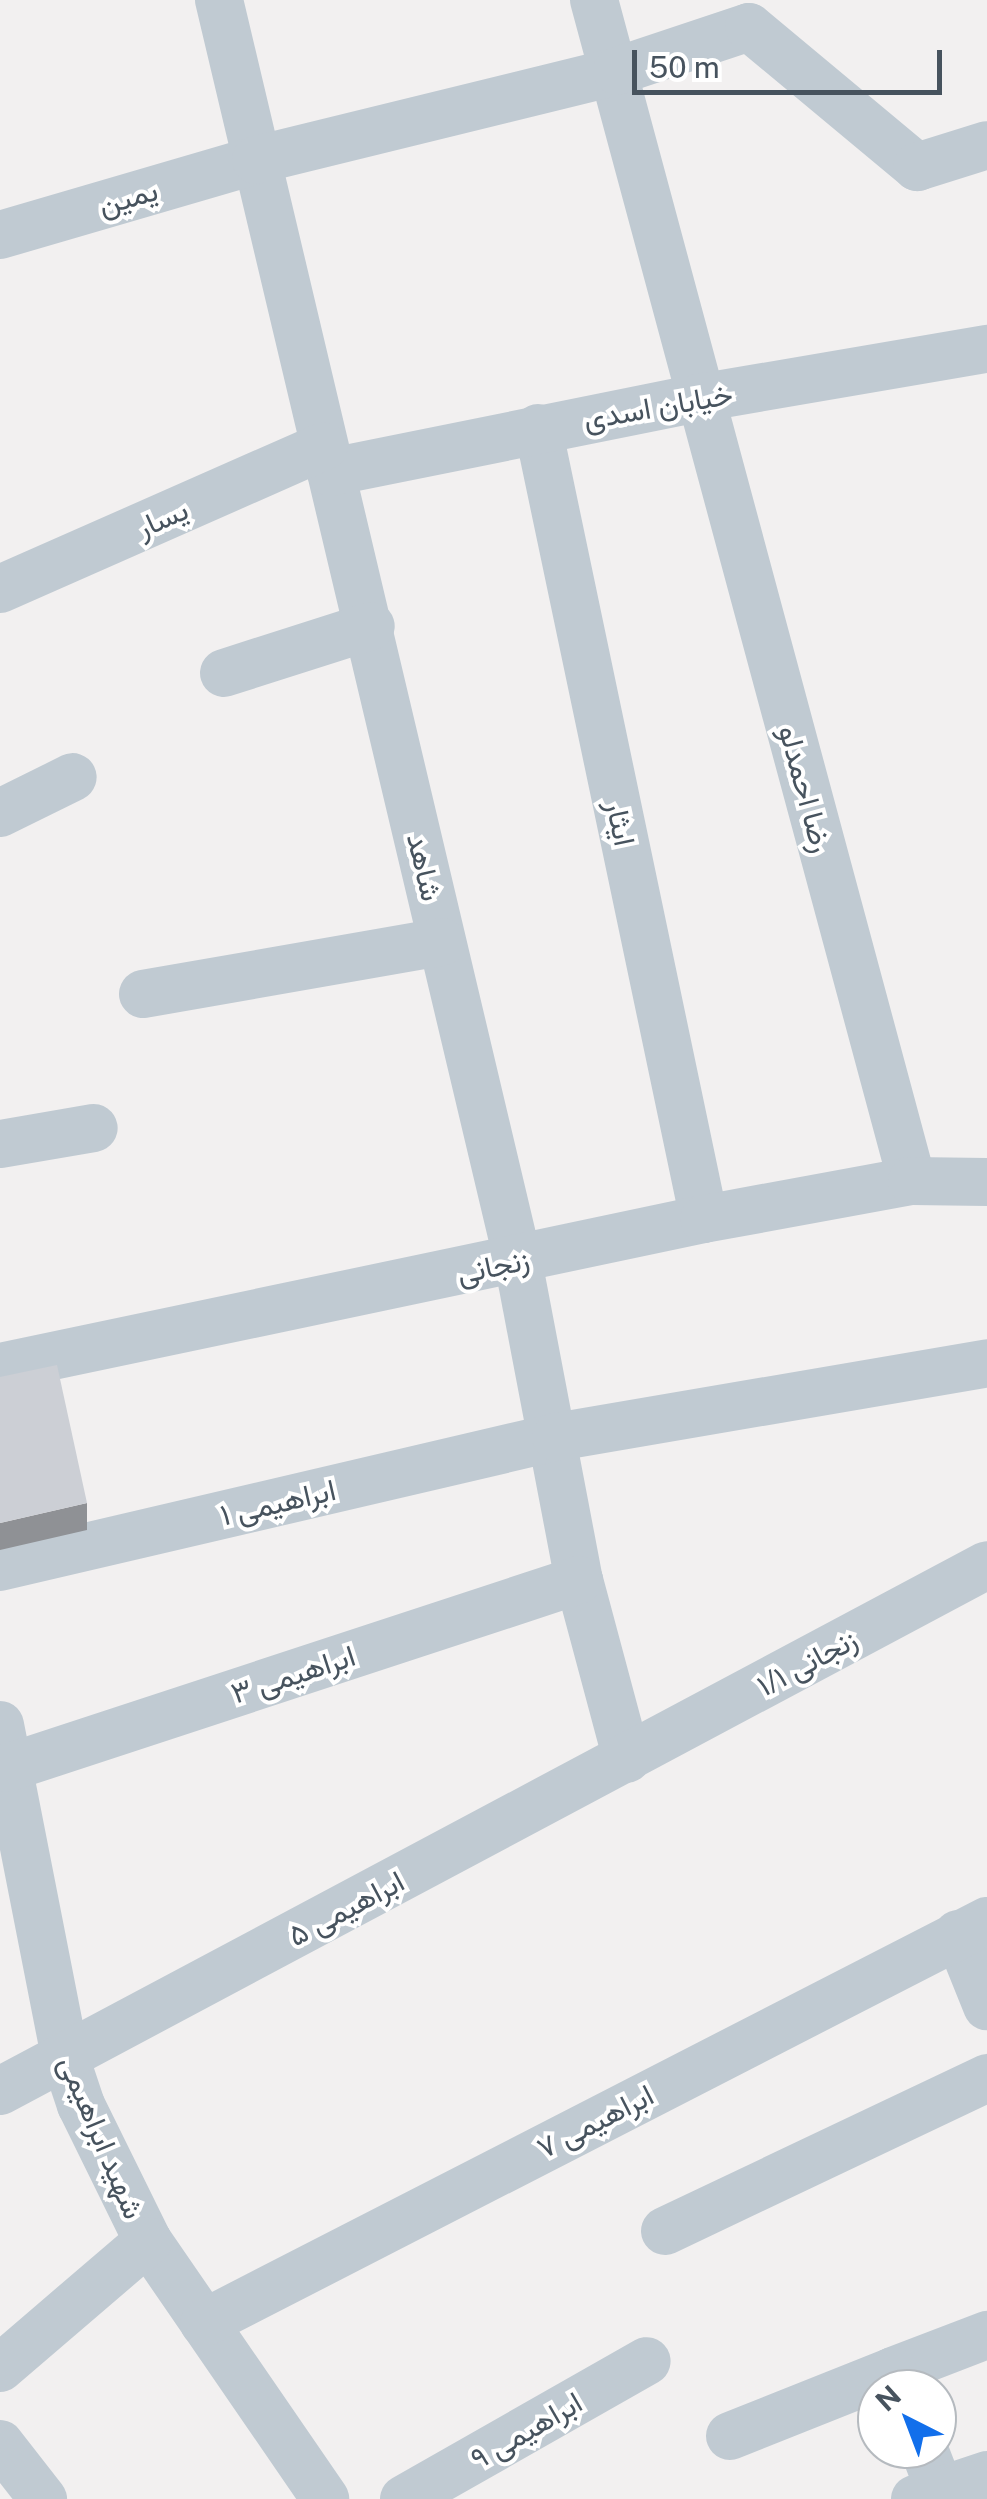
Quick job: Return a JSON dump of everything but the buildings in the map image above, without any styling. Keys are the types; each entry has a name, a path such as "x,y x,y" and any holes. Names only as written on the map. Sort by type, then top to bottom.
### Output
{"street":[{"name":"شاهد","path":"220,0 518,1262 556,1437 579,1580 628,1758"},
{"name":"رضا احمدلو","path":"594,0 616,70 699,398 912,1181"},
{"name":"یمین","path":"0,234 256,160 616,70 749,27 918,167 987,145"},
{"name":"خیابان اسدی","path":"327,459 538,428 699,398 984,364"},
{"name":"ایثار","path":"538,428 704,1218"},
{"name":"یسار","path":"0,590 327,459"},
{"path":"224,673 370,626"},
{"path":"0,813 73,777"},
{"path":"143,994 442,942"},
{"path":"0,1144 94,1128"},
{"name":"زنجانی","path":"0,1368 518,1262 704,1218 912,1181 987,1182"},
{"name":"ابراهیمی ۱","path":"0,1568 556,1437 987,1362"},
{"name":"زنجانی ۱/۱","path":"628,1758 987,1564"},
{"name":"ابراهیمی ۳","path":"4,1746 579,1580"},
{"name":"شهید ابراهیمی","path":"4,1746 14,1888 65,2057 99,2146 148,2242 325,2499"},
{"name":"ابراهیمی ۵","path":"0,2091 628,1758"},
{"path":"973,1927 987,2006"},
{"name":"ابراهیمی ۷","path":"204,2323 973,1927"},
{"path":"665,2231 987,2078"},
{"path":"0,2368 148,2242"},
{"path":"919,2369 987,2335"},
{"name":"ابراهیمی ۹","path":"404,2499 647,2361"},
{"path":"730,2436 857,2393"},
{"path":"0,2444 43,2499"},
{"path":"926,2479 987,2476"}]}
